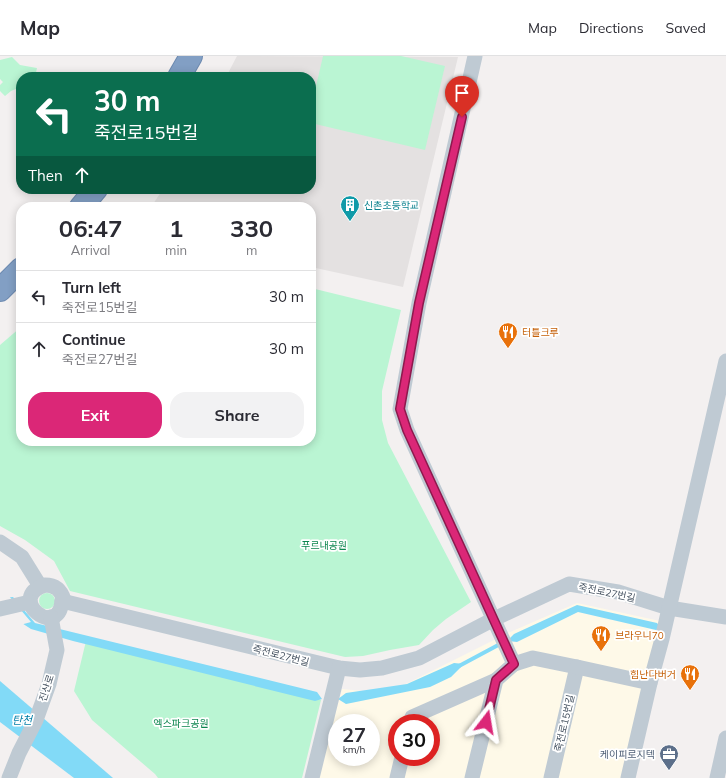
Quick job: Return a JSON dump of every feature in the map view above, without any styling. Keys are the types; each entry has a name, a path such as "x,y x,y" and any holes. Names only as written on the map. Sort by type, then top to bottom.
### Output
{"highway":[{"path":"182,72 191,56"},
{"path":"197,72 206,56"},
{"path":"85,202 92,194"},
{"path":"102,202 109,194"},
{"path":"0,290 16,275"},
{"path":"0,308 16,292"}],"street":[{"path":"475,56 419,303 400,409 407,430 513,662"},
{"path":"628,778 726,361"},
{"path":"0,542 22,557 40,586"},
{"name":"죽전로27번길","path":"62,601 339,668 360,670 382,668 419,658 494,619 569,584 618,592 669,608 726,617"},
{"path":"0,609 24,603 40,586 45,585 55,586 64,600 62,601 61,610 53,623 38,615 24,603"},
{"name":"진산로","path":"10,778 19,753 36,720 49,684 57,650 53,623"},
{"path":"419,714 496,680 513,662 533,658 650,683"},
{"name":"죽전로15번길","path":"551,778 577,667"},
{"path":"312,778 339,668"},
{"path":"472,778 496,680"},
{"path":"716,778 726,738"},
{"path":"397,778 400,766"}],"shaded area":[{"path":"237,56 458,57 403,287 316,268 316,202 154,202 160,194 316,194 316,72 229,72"},
{"path":"577,603 660,621 623,778 318,778 328,741 328,766 380,766 380,714 335,714 342,689 373,692 404,685 508,633"}],"green space":[{"path":"323,56 401,56 445,66 425,150 316,124 316,86"},
{"path":"12,57 20,65 37,68 36,72 16,72 16,89 5,96 0,91 0,85 3,82 0,79 0,60"},
{"name":"푸르내공원","path":"316,289 401,310 382,391 382,420 388,443 471,602 446,619 419,645 363,656 345,657 70,591 54,561 25,540 0,526 0,345 16,331 16,446 316,446"},
{"path":"47,593 53,595 55,601 53,607 47,609 41,607 39,601 41,595"},
{"name":"엑스파크공원","path":"86,641 321,700 302,778 158,778 92,720 74,691"}],"water":[{"path":"13,597 35,623 317,692 322,699 315,701 73,641 31,629 11,616 0,598"},
{"path":"577,605 657,623 661,628 656,630 578,612 517,642 507,641 514,634"},
{"path":"454,663 464,664 451,677 430,687 346,704 338,699 346,693 407,684"},
{"name":"탄천","path":"0,681 113,778 74,778 0,722"}],"pier":[{"path":"0,596 9,596 31,622 20,625 11,619 0,626"}],"waterway":[{"path":"459,666 502,643"}],"place":[{"name":"신촌초등학교","path":"350,222"},
{"name":"터틀크루","path":"508,349"},
{"name":"브라우니70","path":"601,652"},
{"name":"힘난다버거","path":"690,691"},
{"name":"케이피로지텍","path":"669,771"}],"route":[{"path":"462,117 419,303 400,409 407,430 514,664 496,680 486,722"}]}
